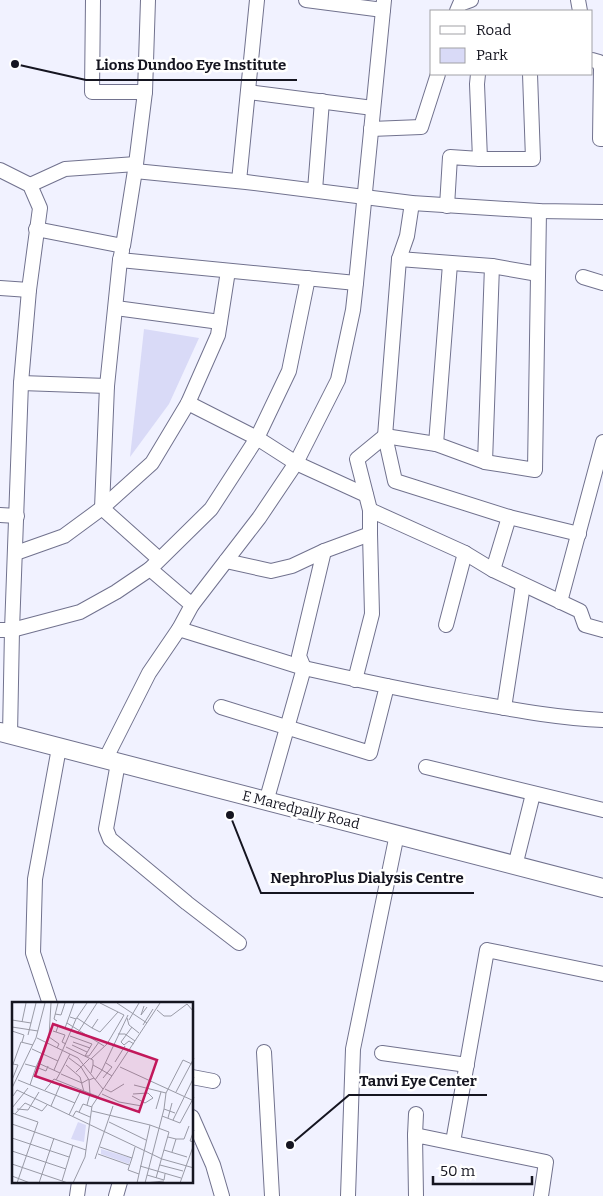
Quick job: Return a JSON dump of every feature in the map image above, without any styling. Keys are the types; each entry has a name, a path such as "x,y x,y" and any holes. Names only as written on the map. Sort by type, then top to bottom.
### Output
{"main road":[{"name":"E Maredpally Road","path":"5,733 603,888"}],"street":[{"path":"93,0 92,92 145,92"},
{"path":"148,0 145,92 136,167 121,253 106,386 102,508 192,605"},
{"path":"239,181 257,0"},
{"path":"239,943 110,839 106,829 111,761 148,673 179,629 192,605 259,518 296,463 338,380 353,310 384,5 306,0"},
{"path":"593,60 599,62 601,68 600,139 603,139"},
{"path":"371,129 421,127 438,75"},
{"path":"478,75 480,159"},
{"path":"446,206 450,157 533,159 530,75"},
{"path":"248,92 373,108"},
{"path":"315,190 322,101"},
{"path":"30,185 65,169 136,167 412,204 538,211 603,212"},
{"path":"0,170 30,185 40,208 36,228 21,383 16,553 6,630 5,733"},
{"path":"412,204 407,236 399,259 385,436 395,481 509,517 579,534"},
{"path":"355,680 372,614 370,510 357,459 385,436 436,444 484,462 536,470 538,211"},
{"path":"36,228 121,253 228,271 356,283"},
{"path":"399,259 492,266 538,274"},
{"path":"436,444 450,264"},
{"path":"484,462 492,266"},
{"path":"16,553 64,536 102,508 152,463 188,403 218,335 228,271"},
{"path":"583,277 603,283"},
{"path":"6,630 80,612 116,592 155,564 211,509 257,438 289,371 308,278"},
{"path":"0,288 30,290"},
{"path":"116,308 220,322"},
{"path":"21,383 106,386"},
{"path":"188,403 257,438 296,463 366,495"},
{"path":"560,602 603,442"},
{"path":"370,510 580,611 585,625 603,630"},
{"path":"0,515 17,516"},
{"path":"492,570 509,517"},
{"path":"226,561 271,571 292,566 324,551 370,534"},
{"path":"266,802 304,668 299,656 324,551"},
{"path":"446,625 464,554"},
{"path":"504,708 523,585"},
{"path":"179,629 304,668 355,680 504,708 580,719 603,720"},
{"path":"222,707 370,753 388,686"},
{"path":"48,1002 33,953 35,879 59,748"},
{"path":"426,767 603,810"},
{"path":"515,866 533,794"},
{"path":"348,1196 353,1049 397,834"},
{"path":"453,1142 487,950 603,974"},
{"path":"264,1052 272,1196"},
{"path":"382,1053 467,1065"},
{"path":"194,1077 213,1082"},
{"path":"416,1114 416,1196"},
{"path":"194,1122 213,1165 222,1196"},
{"path":"415,1134 546,1162 540,1196"}],"green space":[{"path":"144,329 199,338 169,404 130,457"}],"place":[{"name":"Lions Dundoo Eye Institute","path":"15,64"},
{"name":"NephroPlus Dialysis Centre","path":"230,815"},
{"name":"Tanvi Eye Center","path":"290,1145"}]}
